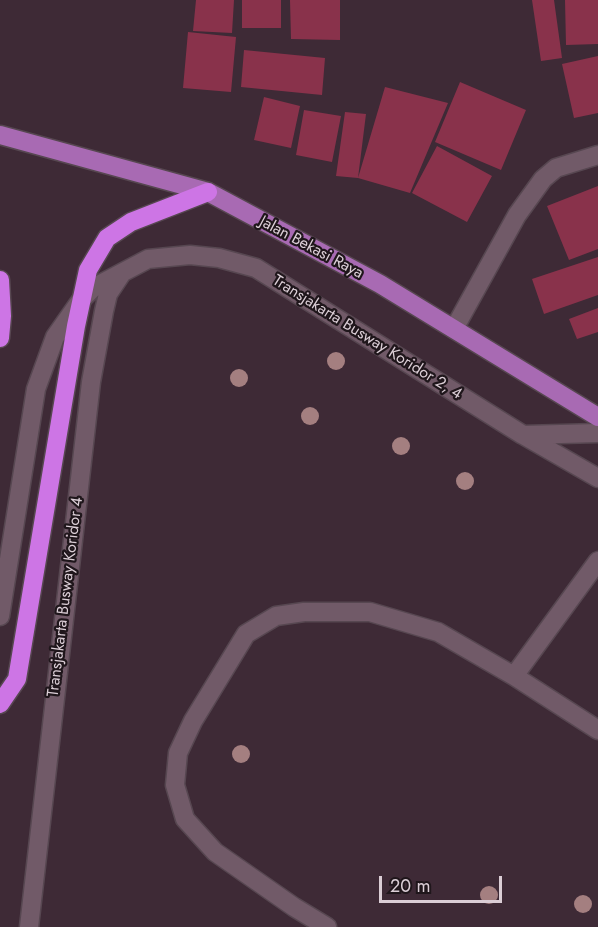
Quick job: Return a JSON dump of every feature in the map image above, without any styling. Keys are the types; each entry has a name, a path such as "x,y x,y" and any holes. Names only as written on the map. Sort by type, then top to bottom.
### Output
{"highway":[{"path":"0,704 17,679 88,270 107,238 131,222 208,192"},
{"path":"0,280 2,316 0,338"}],"main road":[{"name":"Jalan Bekasi Raya","path":"0,135 208,192 380,284 598,417"}],"lane":[{"path":"454,329 517,215 543,179 556,168 598,155"},
{"name":"Transjakarta Busway Koridor 2, 4","path":"0,616 36,389 55,337 81,300 93,288 148,259 190,255 219,258 256,268 522,435 598,478"},
{"name":"Transjakarta Busway Koridor 4","path":"29,927 91,382 108,294 123,272"},
{"path":"522,435 598,434"},
{"path":"514,676 598,561"},
{"path":"327,927 294,908 215,852 185,819 175,785 178,753 193,722 246,634 276,616 304,612 370,612 438,632 514,676 598,730"}],"building":[{"path":"196,0 234,0 232,33 193,31"},
{"path":"242,0 281,0 281,28 242,28"},
{"path":"290,0 340,0 340,40 291,39"},
{"path":"532,0 554,0 562,58 541,61"},
{"path":"565,0 598,0 598,44 566,45"},
{"path":"188,32 236,37 231,92 183,88"},
{"path":"244,50 325,58 322,95 241,87"},
{"path":"598,56 598,113 574,118 562,64"},
{"path":"460,82 526,110 501,170 435,142"},
{"path":"385,87 448,103 410,193 358,178"},
{"path":"264,97 300,106 291,148 254,140"},
{"path":"304,110 341,116 332,162 296,155"},
{"path":"345,112 366,114 358,178 336,176"},
{"path":"437,146 492,176 467,222 412,193"},
{"path":"598,186 598,249 569,260 547,206"},
{"path":"598,257 598,295 544,314 532,279"},
{"path":"598,308 598,332 577,339 569,319"}]}
